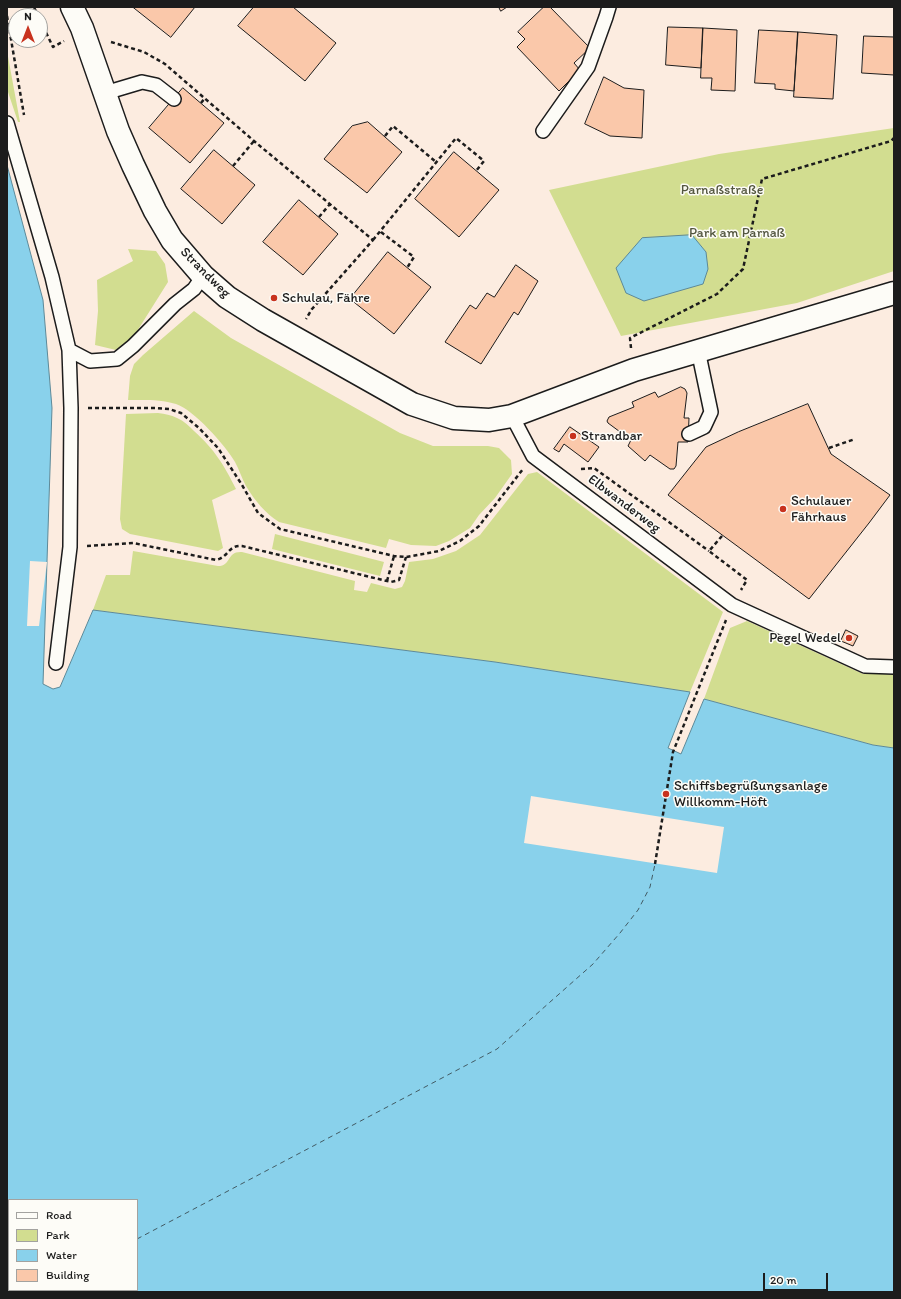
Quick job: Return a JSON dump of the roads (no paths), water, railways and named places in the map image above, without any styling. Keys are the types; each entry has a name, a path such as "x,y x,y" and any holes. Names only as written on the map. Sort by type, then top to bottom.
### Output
{"street":[{"name":"Strandweg","path":"72,7 85,37 118,131 155,211 172,240 203,276 227,297 263,320 412,404 454,418 489,420 512,416"},
{"path":"512,416 634,370 894,293"}],"lane":[{"path":"543,131 588,67 609,7"},
{"path":"105,93 142,82 156,85 174,99"},
{"path":"7,123 52,277 69,350 71,408 70,547 56,663"},
{"path":"69,350 90,361 117,359 133,346 175,304 194,289 203,276"},
{"path":"689,434 704,427 711,412 698,350"},
{"name":"Elbwanderweg","path":"512,416 533,456 732,605 866,666 894,667"}],"water":[{"path":"7,165 43,300 52,408 43,684 53,689 60,687 93,610 495,662 690,692 668,748 681,754 704,699 873,745 894,748 894,1292 7,1292"},
{"path":"692,235 706,252 708,269 703,284 644,301 626,293 616,268 642,238"}],"place":[{"name":"Schulau, Fähre","path":"274,298"},
{"name":"Strandbar","path":"573,436"},
{"name":"Schulauer Fährhaus","path":"783,509"},
{"name":"Pegel Wedel","path":"849,638"},
{"name":"Schiffsbegrüßungsanlage Willkomm-Höft","path":"666,794"}],"park label":[{"name":"Parnaßstraße","path":"722,190"},
{"name":"Park am Parnaß","path":"737,233"}]}
